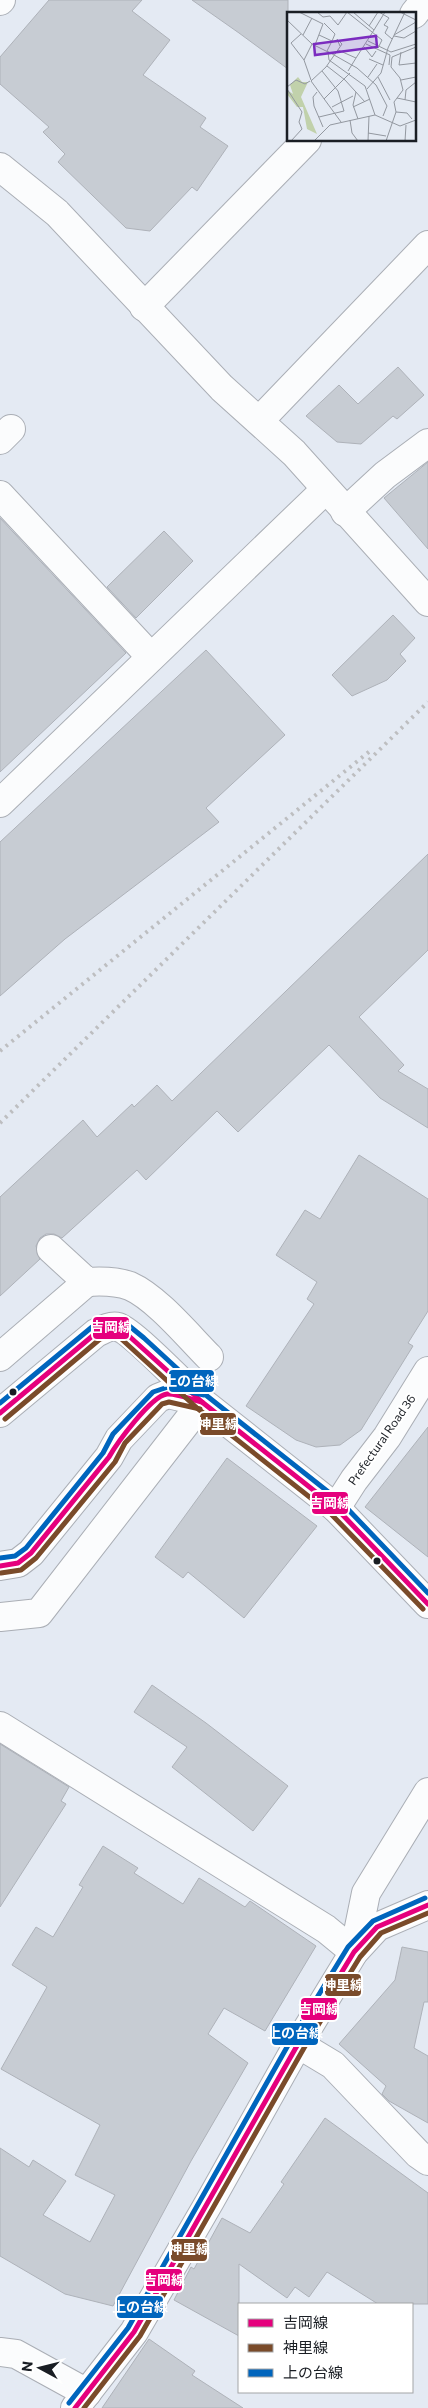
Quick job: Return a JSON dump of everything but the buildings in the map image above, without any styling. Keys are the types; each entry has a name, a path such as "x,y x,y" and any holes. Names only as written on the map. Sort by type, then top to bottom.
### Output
{"street":[{"path":"416,12 425,0"},
{"path":"144,308 306,141"},
{"path":"0,167 57,213 144,308 222,388 294,453 325,490 428,602"},
{"path":"259,421 428,245"},
{"path":"345,512 385,475 428,442"},
{"path":"0,803 325,490"},
{"path":"0,495 151,657"},
{"path":"51,1249 87,1282"},
{"path":"0,1357 87,1282 106,1281 130,1286 148,1298 209,1357"},
{"path":"0,1413 96,1333 107,1328 119,1327 147,1350 196,1410"},
{"path":"0,1566 18,1563 31,1553 109,1457 119,1439 137,1417 148,1399 152,1384 153,1373 147,1350"},
{"name":"Prefectural Road 36","path":"336,1508 354,1480 387,1437 428,1371"},
{"path":"137,1417 158,1398 168,1394 196,1410 336,1508 428,1604"},
{"path":"0,1617 39,1613 196,1410"},
{"path":"0,1726 326,1929 354,1952"},
{"path":"354,1952 366,1893 428,1792"},
{"path":"0,2352 16,2354 81,2401 134,2332 298,2044 354,1952 377,1927 428,1905"},
{"path":"298,2044 333,2065 418,2154 428,2161"}],"railway":[{"path":"0,1123 428,702"},
{"path":"0,1051 370,751"}],"transit line":[{"name":"上の台線","path":"0,1403 92,1327 106,1321 122,1320 207,1396 341,1502 428,1593"},
{"name":"吉岡線","path":"0,1413 96,1333 107,1328 119,1327 202,1402 336,1508 428,1604"},
{"name":"神里線","path":"5,1419 100,1339 117,1335 197,1408 331,1514 423,1609"},
{"name":"上の台線","path":"0,1558 15,1556 26,1548 103,1453 113,1434 153,1392 168,1387 204,1395"},
{"name":"吉岡線","path":"0,1566 18,1563 31,1553 109,1457 135,1421 152,1403 167,1394 202,1402"},
{"name":"神里線","path":"1,1573 21,1570 36,1558 115,1462 125,1443 162,1404 169,1402 200,1409"},
{"name":"上の台線","path":"69,2403 128,2328 291,2040 348,1947 373,1921 425,1898"},
{"name":"吉岡線","path":"75,2408 134,2332 298,2044 354,1952 377,1927 428,1905"},
{"name":"神里線","path":"84,2408 140,2336 304,2048 360,1957 381,1933 428,1913"}]}
